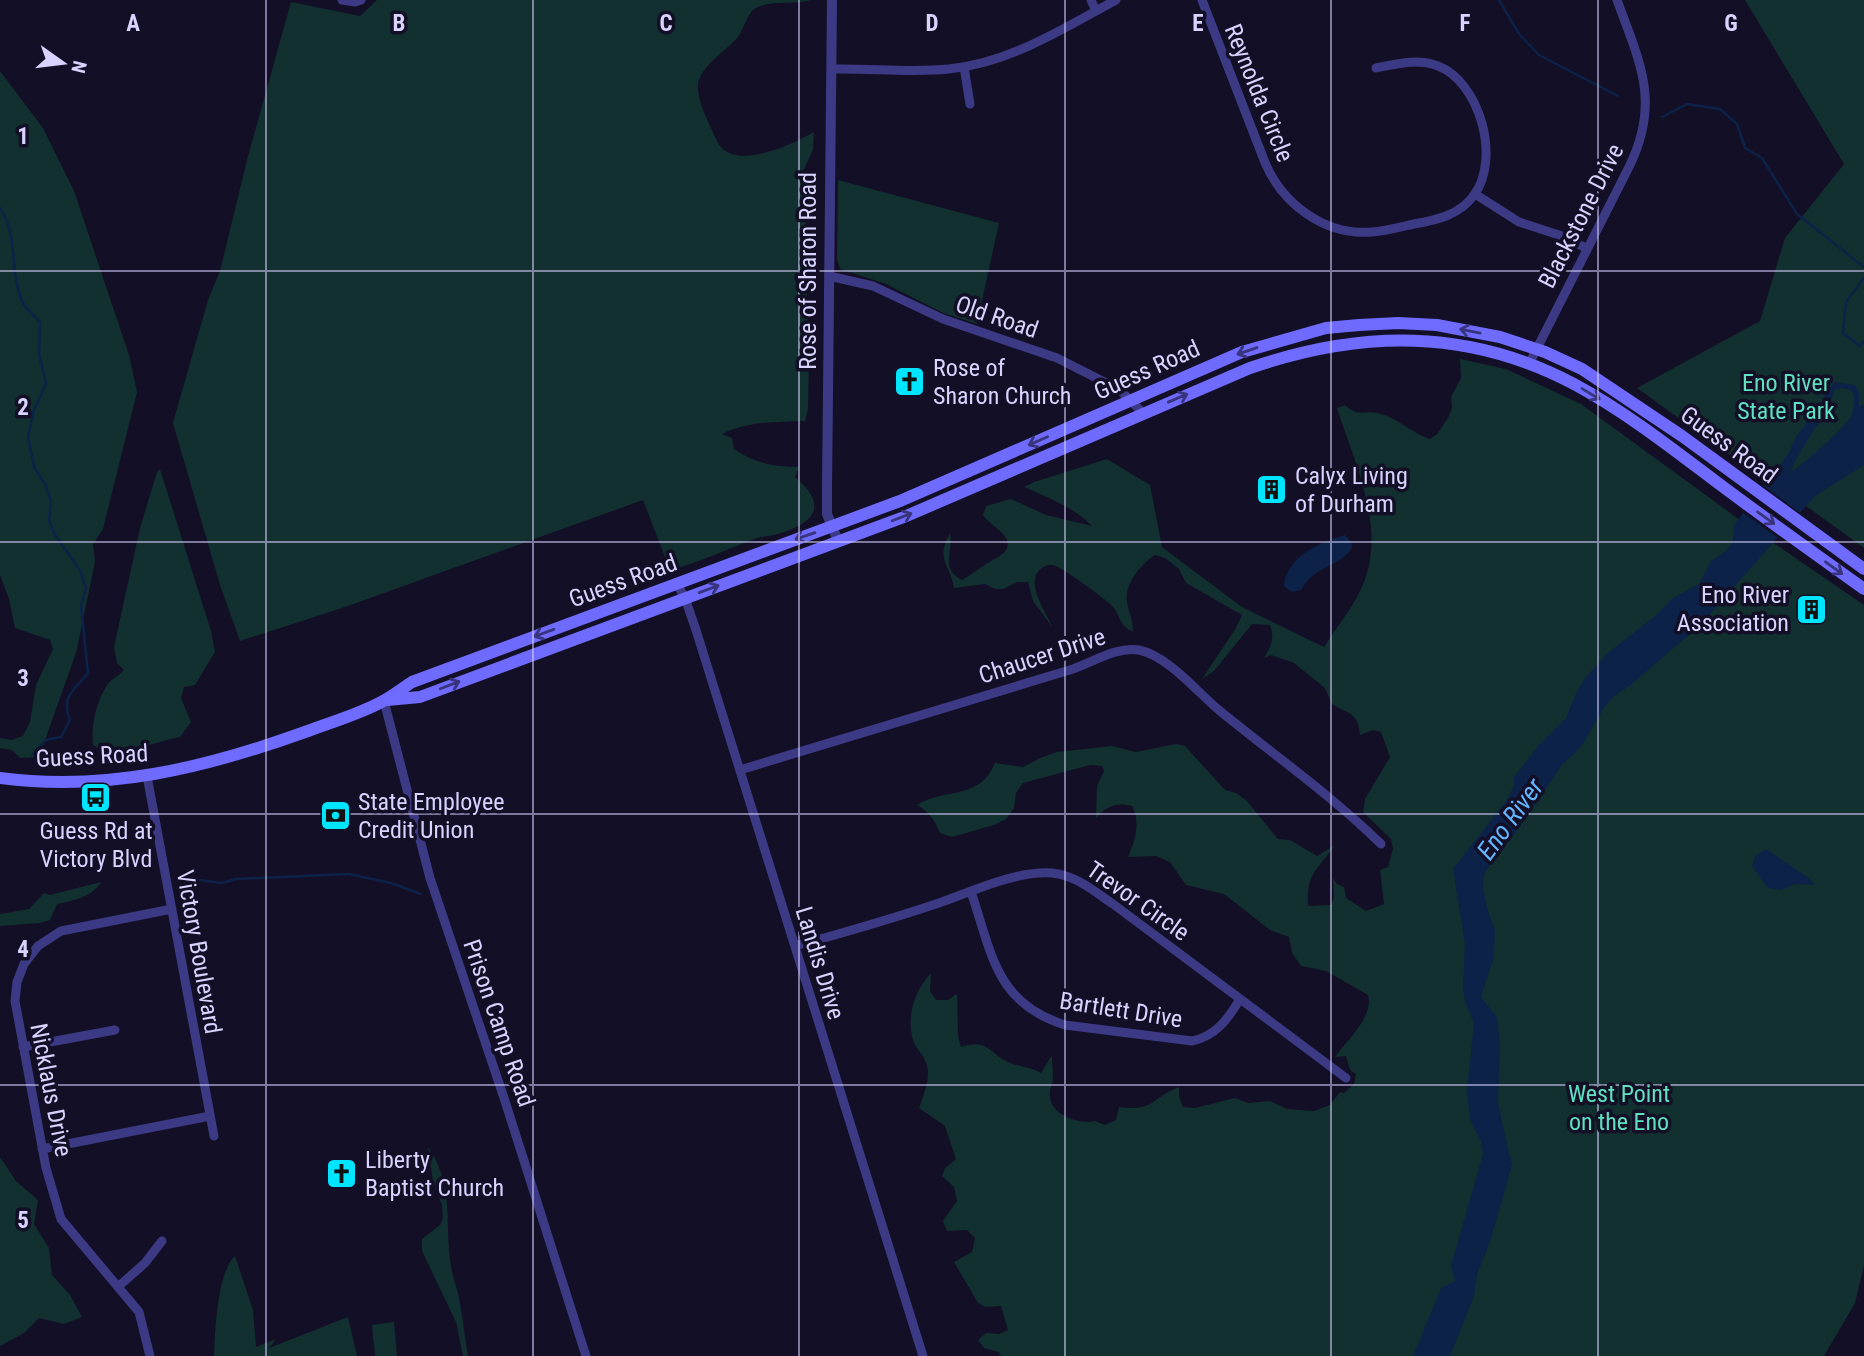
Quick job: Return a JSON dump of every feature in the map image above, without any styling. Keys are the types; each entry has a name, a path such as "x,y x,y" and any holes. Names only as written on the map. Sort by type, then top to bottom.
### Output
{"main road":[{"name":"Guess Road","path":"0,778 83,782 147,776 183,770 238,755 384,701 412,682 832,527 951,480 1242,352 1326,328 1398,323 1437,325 1500,337 1582,369 1737,476 1864,569"},
{"name":"Guess Road","path":"384,701 421,697 917,511 1250,368 1325,346 1376,340 1405,339 1482,351 1530,364 1573,384 1632,420 1864,589"}],"street":[{"path":"342,0 360,0"},
{"name":"Rose of Sharon Road","path":"832,0 827,514 838,541"},
{"path":"1091,0 1096,11"},
{"path":"832,69 964,67 1004,56 1116,0"},
{"name":"Reynolda Circle","path":"1202,0 1269,174 1286,197 1308,215 1333,226 1370,232 1438,219 1458,210 1475,194"},
{"name":"Blackstone Drive","path":"1530,364 1637,151 1644,120 1646,89 1643,73 1617,0"},
{"path":"1376,68 1416,62 1431,63 1450,72 1463,83 1473,100 1488,148 1485,171 1475,194 1519,222 1562,236 1587,248"},
{"path":"964,67 970,104"},
{"name":"Old Road","path":"829,276 873,286 943,319 1057,358 1120,390 1143,413"},
{"name":"Landis Drive","path":"677,584 685,598 740,770 923,1356"},
{"name":"Chaucer Drive","path":"740,770 1134,649 1152,655 1172,669 1219,710 1350,814 1381,844"},
{"name":"Prison Camp Road","path":"384,701 429,878 505,1101 586,1356"},
{"name":"Victory Boulevard","path":"147,776 214,1136"},
{"name":"Trevor Circle","path":"795,946 886,921 1003,881 1044,873 1064,875 1076,879 1346,1078"},
{"name":"Bartlett Drive","path":"971,892 1000,977 1025,1005 1051,1020 1077,1026 1192,1041 1202,1039 1218,1028 1240,999"},
{"name":"Nicklaus Drive","path":"150,1356 139,1312 61,1219 56,1208 42,1149 15,1001 17,982 24,964 38,946 61,931 172,909"},
{"path":"23,1047 115,1030"},
{"path":"42,1149 210,1116"},
{"path":"119,1286 145,1263 162,1241"}],"green space":[{"path":"377,0 811,0 764,5 754,9 738,37 703,71 698,85 700,101 708,122 720,146 729,153 740,156 766,153 814,132 813,150 802,173 806,213 805,250 811,281 807,291 809,354 808,409 805,421 752,424 722,434 732,438 734,449 749,458 773,465 799,467 795,477 806,487 814,505 809,519 791,530 757,538 670,570 643,500 345,607 240,641 220,585 173,423 208,300 220,271 247,160 291,2 360,16"},
{"name":"Eno River State Park","path":"1745,0 1864,0 1864,548 1806,506 1782,493 1637,388 1760,321 1785,238 1844,164"},
{"path":"0,71 43,128 74,191 129,355 137,392 103,529 93,544 95,562 76,653 39,757 20,758 12,750 0,748 0,738 12,740 23,736 30,722 36,685 53,649 50,640 15,628 9,599 0,575"},
{"path":"838,180 999,223 977,324 943,313 886,284 840,269 837,259"},
{"name":"West Point on the Eno","path":"1460,359 1506,369 1581,404 1740,520 1864,605 1864,1266 1855,1303 1824,1356 1001,1356 999,1352 984,1348 978,1340 986,1333 999,1334 1008,1330 1001,1306 985,1307 978,1303 954,1262 972,1252 975,1238 967,1230 947,1231 943,1221 957,1201 954,1187 942,1176 945,1168 956,1159 945,1126 919,1108 927,1084 928,1070 913,1040 911,1013 920,987 931,973 930,991 936,1000 948,1000 957,994 958,1036 961,1047 978,1044 1006,1061 1041,1073 1052,1055 1051,1103 1060,1113 1074,1120 1095,1121 1105,1125 1116,1120 1119,1107 1147,1106 1179,1087 1183,1107 1195,1108 1235,1098 1248,1103 1270,1101 1287,1109 1314,1111 1330,1105 1340,1092 1344,1093 1354,1084 1356,1074 1350,1070 1346,1056 1335,1057 1363,1020 1369,1003 1368,995 1326,971 1301,966 1292,953 1289,937 1270,930 1224,894 1186,885 1170,862 1156,856 1128,857 1137,825 1132,806 1112,806 1096,818 1097,786 1104,771 1102,766 1090,765 1023,783 1016,793 1014,808 1006,819 952,837 940,833 931,817 917,805 971,788 988,775 995,763 1023,767 1057,752 1112,746 1136,752 1176,744 1185,746 1225,790 1236,793 1247,801 1278,839 1290,840 1317,856 1335,845 1311,878 1308,906 1331,905 1334,898 1333,878 1337,884 1344,887 1346,898 1366,911 1384,904 1380,870 1388,867 1393,849 1391,839 1363,812 1365,799 1390,757 1381,732 1373,730 1360,735 1355,718 1332,704 1325,688 1294,663 1271,655 1264,658 1272,642 1270,625 1252,624 1214,671 1202,679 1242,615 1186,583 1179,569 1165,558 1155,555 1139,569 1128,588 1127,602 1133,631 1123,624 1113,607 1085,585 1056,566 1043,567 1037,573 1035,586 1039,601 1053,628 1033,601 1028,582 1017,582 1003,589 995,589 985,584 954,588 944,556 950,533 949,565 955,576 962,580 1003,553 1008,545 1004,535 983,515 986,506 1011,499 1046,515 1092,526 1069,508 1024,487 1107,459 1150,485 1162,547 1242,607 1324,647 1361,590 1370,560 1370,516 1359,472 1337,408 1345,405 1358,412 1384,415 1430,439 1437,434 1452,408 1451,397 1461,378"},
{"path":"160,469 211,631 215,652 195,685 184,687 181,698 191,722 180,737 124,750 102,749 93,745 95,714 107,685 124,670 117,663 114,647 140,528"},
{"path":"101,882 88,895 57,904 50,920 0,926 0,914 29,909 44,893 50,895"},
{"path":"428,1147 442,1176 445,1190 451,1266 468,1356 463,1356 456,1322 422,1251 422,1239 440,1225 443,1218 442,1205 433,1182"},
{"path":"0,1157 16,1181 38,1200 34,1224 49,1248 52,1275 70,1295 82,1317 64,1324 39,1318 24,1333 0,1346"},
{"path":"235,1256 253,1310 256,1347 276,1339 269,1348 348,1317 357,1356 214,1356 221,1288 224,1275"},
{"path":"394,1322 397,1356 375,1356 372,1325"}],"water":[{"name":"Eno River","path":"1835,382 1854,385 1859,391 1859,407 1864,404 1864,465 1815,496 1699,626 1613,697 1581,747 1562,765 1484,874 1483,887 1487,908 1495,930 1494,957 1481,997 1497,1017 1500,1044 1498,1104 1512,1165 1490,1242 1477,1274 1474,1296 1450,1356 1413,1356 1441,1288 1455,1281 1451,1266 1483,1154 1481,1142 1470,1120 1467,1091 1474,1023 1465,1002 1465,944 1453,869 1509,797 1514,777 1538,746 1566,718 1586,677 1609,652 1654,617 1673,598 1699,584 1711,561 1726,551 1733,542 1734,525 1788,454 1797,435 1822,403 1826,391","holes":["1834,390 1851,390 1854,395 1851,417 1823,446 1792,471 1814,429 1827,415"]},
{"path":"1345,535 1352,548 1346,555 1313,576 1301,590 1292,592 1284,586 1291,566 1306,552"},
{"path":"1766,849 1815,885 1795,884 1780,890 1768,888 1752,866 1756,855"}],"pier":[{"path":"1761,484 1803,515 1781,540 1741,511"}],"waterway":[{"path":"1499,0 1519,34 1539,55 1618,96"},
{"path":"1662,117 1687,104 1720,109 1737,124 1745,148 1762,158 1797,214 1864,267"},
{"path":"0,208 10,230 18,290 28,310 40,322 39,354 46,384 34,410 28,437 34,467 46,486 51,502 49,520 55,535 80,570 86,588 81,606 88,673 70,694 67,705 70,720 61,737 46,740 32,755"},
{"path":"1864,278 1846,302 1843,333 1860,346 1864,341"},
{"path":"177,877 222,883 236,879 349,874 391,883 421,894"}],"place":[{"name":"Rose of Sharon Church","path":"910,382"},
{"name":"Calyx Living of Durham","path":"1272,490"},
{"name":"Eno River Association","path":"1812,609"},
{"name":"Guess Rd at Victory Blvd","path":"96,797"},
{"name":"State Employee Credit Union","path":"335,816"},
{"name":"Liberty Baptist Church","path":"342,1174"}]}
